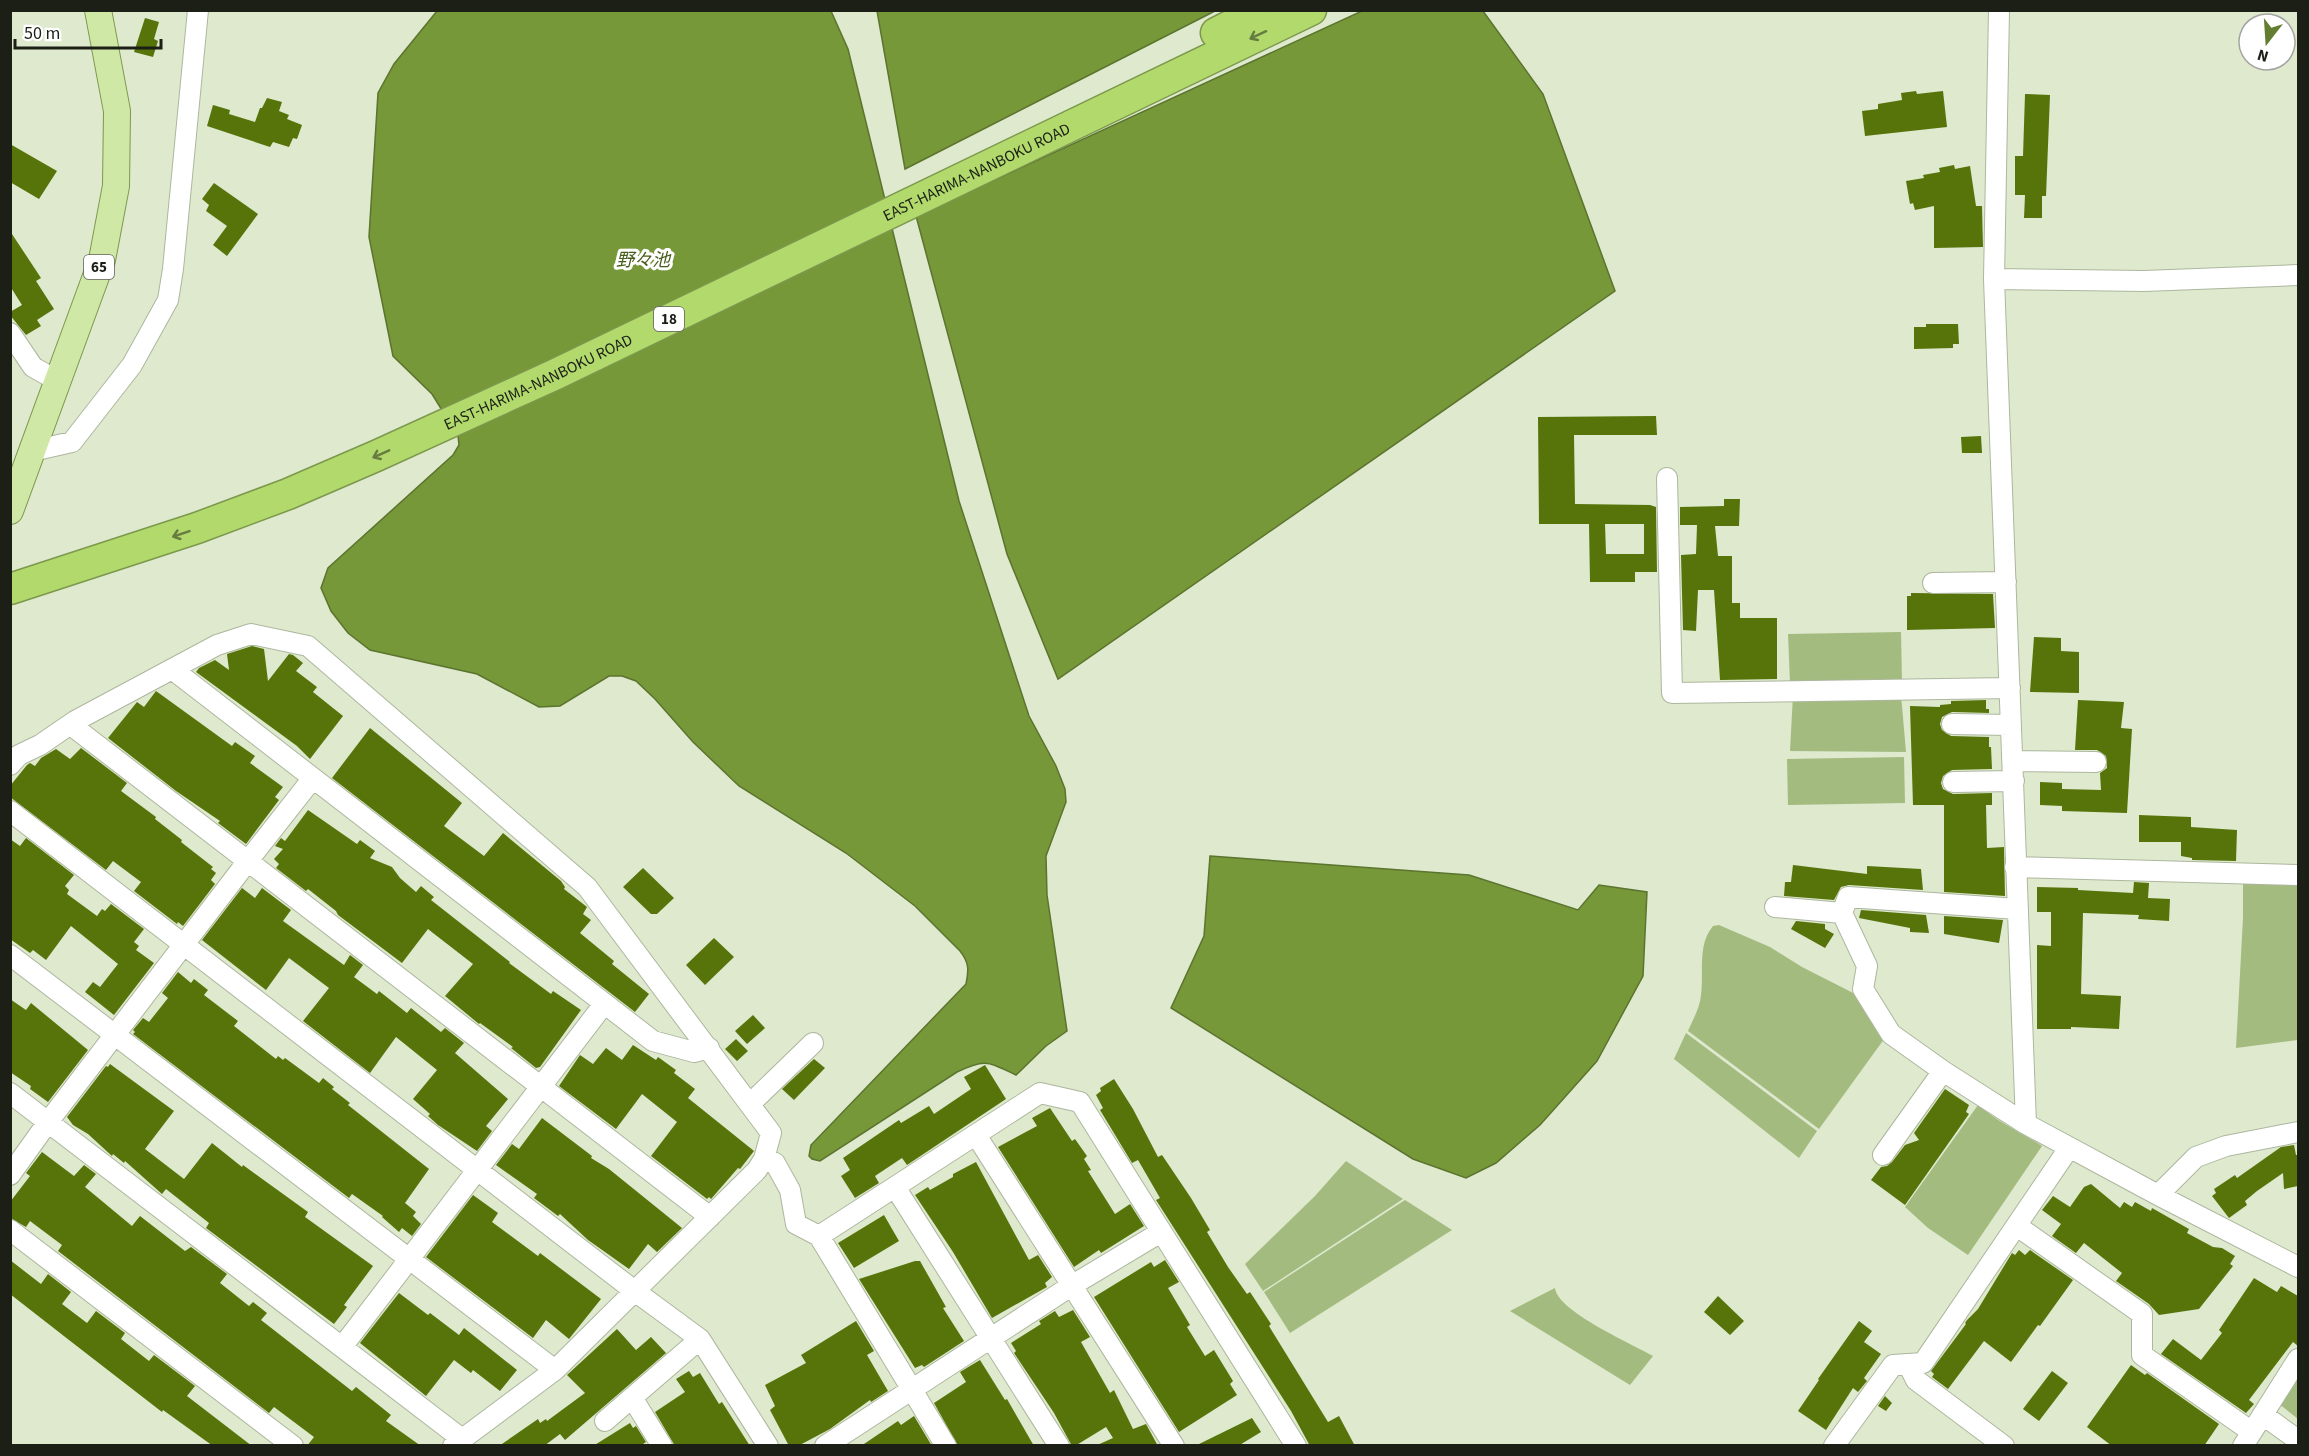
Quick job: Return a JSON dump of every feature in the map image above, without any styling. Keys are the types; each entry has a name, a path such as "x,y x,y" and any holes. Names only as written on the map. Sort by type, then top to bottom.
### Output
{"highway":[{"name":"EAST-HARIMA-NANBOKU ROAD","path":"10,568 103,540 203,505 280,476 462,398 1262,10"},
{"name":"EAST-HARIMA-NANBOKU ROAD","path":"10,589 198,528 288,494 397,447 567,369 1311,10"}],"main road":[{"name":"65","path":"10,511 102,260 116,186 117,111 98,10"}],"street":[{"path":"32,451 72,442 132,365 168,300 198,10"},
{"path":"1999,10 1994,279 2026,1124"},
{"path":"1994,279 2144,281 2298,276"},
{"path":"10,333 33,367 58,381"},
{"path":"1667,478 1672,693 2010,688"},
{"path":"1933,582 2006,582"},
{"path":"10,765 19,755 40,746 71,725 217,645 251,634 308,646 587,887 771,1133 764,1159 757,1170 636,1292 555,1370 457,1442 342,1347 10,1093"},
{"path":"172,669 653,1041 694,1052 709,1048"},
{"path":"1952,724 2011,724"},
{"path":"71,725 710,1217"},
{"path":"2013,760 2096,762"},
{"path":"10,1175 114,1035 313,778"},
{"path":"1953,782 2014,781"},
{"path":"10,811 476,1170 700,1339 768,1446"},
{"path":"2015,867 2298,875"},
{"path":"2017,909 1848,897 1842,913 1868,966 1863,989 1892,1034 1943,1071 2026,1124 2298,1267"},
{"path":"1775,907 1842,913"},
{"path":"10,956 555,1370"},
{"path":"342,1347 604,1004"},
{"path":"750,1104 813,1043"},
{"path":"1883,1155 1943,1071"},
{"path":"819,1236 1040,1093 1080,1102 1296,1446"},
{"path":"2158,1195 2196,1157 2226,1146 2298,1132"},
{"path":"976,1135 1173,1446"},
{"path":"2208,1152 2228,1160 2252,1151 2298,1141"},
{"path":"1834,1446 1893,1365 1923,1363 2069,1148"},
{"path":"764,1159 775,1163 790,1190 795,1224 819,1236 946,1446"},
{"path":"895,1187 1059,1446"},
{"path":"2017,1226 2142,1314 2142,1354 2247,1439 2298,1359"},
{"path":"10,1230 293,1446"},
{"path":"825,1446 847,1440 911,1390 1071,1286 1161,1232"},
{"path":"605,1421 633,1400 700,1339"},
{"path":"1908,1364 1917,1380 2004,1446"},
{"path":"633,1400 662,1446"},
{"path":"2264,1415 2298,1440"}],"shaded area":[{"path":"1901,632 1902,682 1790,683 1788,634"},
{"path":"1793,695 1901,695 1906,752 1790,751"},
{"path":"1904,757 1905,803 1788,805 1787,759"},
{"path":"2243,878 2298,878 2298,1040 2236,1048"},
{"path":"1719,925 1770,947 1802,967 1859,996 1887,1035 1819,1129 1688,1031 1700,1000 1705,942 1713,926"},
{"path":"1686,1033 1817,1131 1799,1158 1674,1059"},
{"path":"1978,1105 2001,1122 2042,1146 1968,1255 1928,1228 1905,1207"},
{"path":"1346,1161 1403,1199 1263,1291 1245,1264 1315,1196"},
{"path":"1405,1200 1452,1230 1290,1333 1264,1292"},
{"path":"1555,1288 1568,1307 1653,1356 1630,1385 1510,1311"},
{"path":"2298,1373 2298,1419 2278,1403"}],"water":[{"path":"877,10 1215,11 905,169"},
{"name":"野々池","path":"437,11 831,11 848,49 959,501 1029,716 1056,766 1065,789 1066,802 1046,856 1047,895 1067,1031 1046,1046 1016,1075 987,1063 957,1072 820,1161 809,1156 811,1145 966,984 968,966 960,951 915,906 846,853 739,786 693,742 636,681 622,676 609,676 560,706 539,707 477,674 370,650 348,633 331,611 321,588 328,568 453,455 459,445 458,436 432,394 393,356 369,237 378,93 394,64"},
{"path":"1362,11 1483,11 1543,94 1615,291 1058,679 1007,554 916,216"},
{"path":"1210,856 1469,875 1578,910 1599,885 1647,892 1643,976 1597,1061 1540,1125 1496,1163 1466,1178 1413,1159 1171,1008 1204,936"}],"building":[{"path":"145,18 159,22 154,39 158,41 153,57 134,52"},
{"path":"1916,91 1917,94 1943,91 1947,127 1865,136 1862,111 1878,109 1878,104 1902,100 1901,93"},
{"path":"2025,94 2050,95 2046,196 2042,196 2042,218 2024,218 2025,195 2015,195 2015,156 2023,156"},
{"path":"267,98 282,102 279,111 289,115 287,119 302,125 297,139 293,138 289,147 273,142 270,147 207,126 213,105 230,110 229,114 255,122"},
{"path":"10,144 57,171 39,199 10,182"},
{"path":"1954,165 1955,169 1970,166 1976,206 1982,206 1983,247 1934,248 1934,206 1915,210 1913,203 1910,204 1906,181 1924,178 1923,175 1940,172 1939,168"},
{"path":"214,183 258,214 227,256 213,245 227,226 206,211 209,205 202,199"},
{"path":"10,231 41,278 36,281 54,309 37,320 41,326 26,335 10,315 10,312 22,305 10,286"},
{"path":"1926,324 1958,324 1959,344 1953,344 1953,348 1914,349 1914,327 1926,327"},
{"path":"1656,416 1657,435 1574,435 1575,504 1656,507 1657,572 1635,572 1635,582 1590,582 1589,524 1539,524 1538,417","holes":["1605,524 1644,524 1644,554 1606,554"]},
{"path":"1981,436 1982,453 1962,453 1961,437"},
{"path":"1724,499 1740,499 1739,526 1715,526 1718,556 1732,556 1732,603 1740,603 1740,618 1777,618 1777,679 1720,680 1714,590 1698,590 1696,631 1683,630 1681,555 1696,554 1697,525 1680,525 1680,507 1724,506"},
{"path":"1911,593 1993,594 1995,628 1907,630 1907,596 1911,596"},
{"path":"2034,637 2061,638 2061,651 2079,652 2079,693 2030,692"},
{"path":"252,646 264,649 268,681 289,654 293,655 303,663 296,671 317,687 313,692 343,716 310,759 297,746 196,672 215,660 229,670 227,654"},
{"path":"156,691 232,746 235,742 255,756 250,763 283,787 275,797 279,800 246,844 218,823 220,821 176,791 108,738 137,702 144,707"},
{"path":"1986,700 1986,709 1989,709 1989,713 1952,712 1942,717 1940,724 1942,730 1951,736 1989,737 1992,769 1952,770 1943,776 1941,783 1943,789 1953,794 1992,793 1992,805 1986,805 1987,848 2004,847 2005,896 1944,892 1944,805 1913,805 1910,706 1940,707 1940,705 1951,704 1951,701"},
{"path":"2078,700 2124,702 2121,728 2132,729 2127,813 2062,811 2062,806 2040,805 2040,782 2062,783 2062,789 2101,790 2100,773 2107,768 2106,756 2097,750 2075,750"},
{"path":"370,728 462,803 444,826 484,856 503,833 561,881 564,889 587,907 583,914 591,920 580,933 614,961 612,964 649,994 635,1012 332,778"},
{"path":"81,748 127,783 121,791 156,817 155,819 182,840 181,842 213,867 211,869 216,873 211,880 215,884 183,926 178,922 177,924 134,891 141,882 113,861 106,870 10,797 10,786 27,765 30,763 35,766 41,758 56,749 70,759"},
{"path":"308,810 357,844 360,840 375,851 370,858 392,867 400,878 416,892 421,886 434,897 431,900 509,963 551,994 553,991 581,1010 540,1067 536,1068 511,1048 513,1047 479,1024 445,996 473,964 428,929 402,963 338,915 308,889 306,891 276,868 279,864 274,859 283,849 275,846 281,838 285,841"},
{"path":"2139,815 2191,817 2191,827 2237,830 2236,861 2192,860 2192,858 2181,856 2181,842 2139,842"},
{"path":"26,838 74,875 65,886 69,890 67,894 97,916 102,909 105,911 111,904 144,929 134,942 139,946 136,950 154,963 114,1015 85,992 93,982 100,987 118,964 71,926 46,960 33,950 30,953 10,939 10,839 20,846"},
{"path":"1793,865 1867,874 1867,866 1921,869 1923,890 1849,885 1841,887 1834,900 1784,896 1785,882 1791,882"},
{"path":"643,868 674,898 657,914 651,914 623,887"},
{"path":"2134,882 2149,883 2148,898 2170,899 2169,921 2138,919 2139,915 2083,913 2081,994 2121,996 2119,1029 2071,1027 2071,1029 2037,1029 2037,945 2051,946 2051,912 2037,912 2037,887 2133,893"},
{"path":"242,888 255,898 262,888 291,910 283,921 344,965 350,955 363,965 354,977 377,994 379,991 407,1013 411,1008 441,1032 445,1028 464,1043 455,1053 508,1099 486,1126 492,1131 477,1151 438,1125 428,1116 430,1114 413,1099 437,1070 396,1037 370,1073 303,1021 329,988 289,958 266,990 202,940"},
{"path":"1861,910 1926,915 1929,933 1910,932 1910,928 1859,918"},
{"path":"1944,916 2003,920 1999,943 1944,934"},
{"path":"1796,921 1825,924 1825,929 1834,934 1825,948 1791,929"},
{"path":"714,938 734,957 705,985 686,965"},
{"path":"178,972 191,983 194,979 208,990 204,995 238,1021 234,1026 276,1059 278,1056 283,1060 285,1058 319,1083 323,1078 334,1087 332,1089 350,1103 348,1105 429,1169 405,1203 416,1212 413,1216 421,1224 412,1236 402,1228 399,1232 383,1216 352,1194 349,1198 133,1034 135,1032 133,1030 143,1018 149,1022 168,998 162,993"},
{"path":"10,999 26,1010 31,1003 88,1050 48,1102 30,1089 31,1086 10,1072"},
{"path":"753,1015 765,1028 747,1044 735,1031"},
{"path":"736,1039 748,1051 737,1061 725,1049"},
{"path":"633,1045 656,1060 658,1057 676,1070 674,1073 695,1089 688,1098 754,1151 711,1199 709,1197 707,1199 651,1156 677,1122 642,1094 616,1129 559,1086 580,1055 593,1064 606,1048 622,1060"},
{"path":"814,1059 825,1068 794,1100 782,1089"},
{"path":"110,1064 174,1111 145,1149 184,1179 212,1143 242,1167 243,1165 308,1212 305,1217 373,1266 344,1305 347,1307 334,1324 206,1228 209,1223 166,1189 162,1194 125,1161 124,1163 113,1154 112,1156 88,1134 73,1125 67,1117 106,1066"},
{"path":"985,1065 1006,1099 907,1165 902,1158 875,1176 879,1183 855,1198 841,1176 850,1170 843,1158 899,1120 901,1123 929,1106 934,1114 971,1089 964,1077"},
{"path":"1114,1079 1133,1109 1158,1157 1162,1155 1191,1198 1210,1230 1207,1232 1228,1267 1247,1294 1250,1292 1271,1324 1269,1326 1328,1422 1339,1416 1355,1446 1310,1446 1291,1411 1156,1200 1160,1198 1138,1160 1132,1163 1100,1110 1103,1108 1096,1095 1101,1091 1100,1088"},
{"path":"1945,1089 1969,1105 1966,1112 1969,1114 1905,1205 1871,1180 1881,1167 1892,1162 1905,1145 1919,1140 1914,1133"},
{"path":"1050,1108 1072,1141 1075,1139 1087,1156 1084,1159 1091,1170 1088,1171 1115,1214 1130,1204 1144,1226 1101,1253 1099,1250 1074,1267 998,1147 1037,1126 1032,1118"},
{"path":"542,1118 682,1228 657,1252 648,1244 629,1269 588,1240 560,1214 558,1216 534,1198 537,1194 496,1165 512,1144 519,1149"},
{"path":"2294,1145 2296,1155 2298,1155 2298,1186 2284,1189 2283,1173 2245,1201 2247,1205 2229,1218 2212,1196 2216,1193 2214,1189 2235,1175 2237,1178 2281,1147"},
{"path":"42,1152 74,1176 84,1165 96,1174 85,1187 132,1226 140,1216 185,1251 191,1247 227,1274 220,1283 249,1306 253,1302 267,1313 261,1320 352,1391 356,1387 391,1415 386,1421 421,1446 307,1446 314,1437 274,1407 269,1413 58,1251 62,1245 30,1221 26,1227 10,1218 10,1202 30,1176 26,1173"},
{"path":"976,1162 1029,1260 1038,1255 1052,1277 1045,1283 1047,1287 992,1318 953,1252 915,1195 928,1187 930,1190"},
{"path":"2091,1184 2120,1208 2124,1202 2132,1207 2135,1202 2151,1211 2152,1208 2189,1229 2187,1233 2235,1256 2230,1264 2233,1266 2199,1309 2159,1315 2149,1304 2116,1281 2122,1273 2084,1243 2076,1253 2052,1236 2061,1224 2042,1210 2053,1196 2070,1207 2084,1187"},
{"path":"473,1195 498,1213 492,1222 538,1256 540,1253 601,1299 569,1339 546,1320 533,1338 426,1257"},
{"path":"884,1215 899,1241 854,1268 838,1243"},
{"path":"2019,1250 2025,1255 2030,1250 2073,1280 2011,1362 1984,1341 1948,1389 1932,1377 1934,1374 1931,1371 1967,1320 1978,1309 2012,1253 2015,1255"},
{"path":"10,1260 41,1284 48,1274 71,1292 62,1304 87,1323 96,1311 125,1333 121,1339 149,1361 154,1355 195,1386 187,1396 252,1446 213,1446 163,1410 162,1412 10,1294"},
{"path":"1165,1260 1179,1282 1168,1288 1190,1325 1187,1327 1205,1356 1214,1350 1233,1381 1230,1384 1237,1395 1179,1432 1094,1297 1151,1262 1154,1267"},
{"path":"920,1261 946,1307 943,1308 964,1341 924,1367 922,1365 915,1368 859,1279"},
{"path":"2254,1278 2277,1292 2281,1286 2298,1296 2298,1346 2293,1342 2249,1400 2254,1404 2246,1413 2161,1354 2173,1339 2201,1360 2222,1333 2219,1330"},
{"path":"399,1293 459,1335 464,1328 517,1370 500,1391 473,1370 471,1373 454,1360 426,1396 360,1343"},
{"path":"1718,1296 1744,1321 1730,1335 1704,1312"},
{"path":"1073,1310 1090,1337 1081,1342 1110,1393 1114,1390 1133,1429 1146,1424 1158,1446 1095,1446 1113,1438 1106,1427 1072,1446 1054,1413 1014,1353 1016,1351 1011,1343 1041,1324 1039,1321 1055,1311 1059,1317"},
{"path":"856,1321 874,1351 867,1355 888,1391 871,1402 870,1400 830,1429 798,1446 789,1446 770,1410 775,1406 765,1385 806,1363 801,1355"},
{"path":"1859,1321 1872,1331 1864,1342 1881,1354 1864,1378 1867,1381 1858,1392 1853,1388 1826,1430 1798,1411"},
{"path":"617,1329 636,1350 651,1337 666,1353 565,1440 560,1434 544,1446 499,1446 538,1419 540,1423 546,1419 547,1421 585,1393 567,1375"},
{"path":"980,1360 1005,1400 1007,1399 1034,1446 958,1446 934,1403 966,1382 960,1372"},
{"path":"2131,1365 2145,1375 2147,1373 2219,1424 2204,1446 2112,1446 2087,1427"},
{"path":"689,1371 693,1377 700,1373 719,1404 722,1402 750,1446 675,1446 655,1412 685,1392 676,1379"},
{"path":"2052,1371 2068,1383 2039,1421 2023,1409"},
{"path":"1885,1396 1892,1403 1886,1411 1878,1406"},
{"path":"914,1416 932,1446 861,1446 898,1421 901,1425"},
{"path":"1252,1418 1261,1432 1238,1446 1195,1446"},
{"path":"630,1423 633,1428 636,1426 646,1442 644,1446 593,1446"}]}
